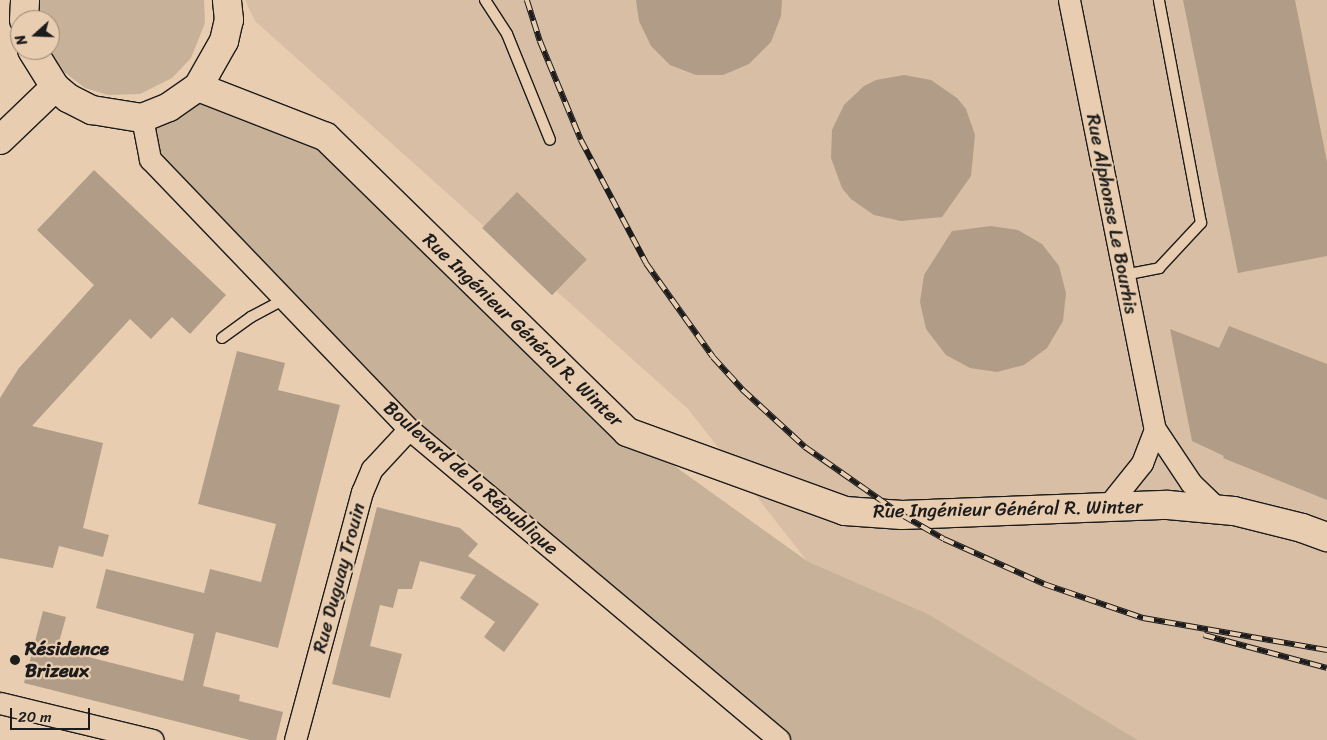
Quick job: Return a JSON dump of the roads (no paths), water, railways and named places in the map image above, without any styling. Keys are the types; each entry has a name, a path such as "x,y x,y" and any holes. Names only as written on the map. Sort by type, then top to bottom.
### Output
{"street":[{"path":"38,60 55,86 92,110 142,118 169,107 198,87 224,41 229,20 227,0"},
{"name":"Rue Alphonse Le Bourhis","path":"1069,0 1155,429 1191,483 1217,508"},
{"path":"0,140 55,86"},
{"name":"Rue Ingénieur Général R. Winter","path":"198,87 326,137 627,432 845,511 902,515 1168,505 1217,508 1302,528 1327,537"},
{"name":"Boulevard de la République","path":"142,118 150,159 409,429 779,740"},
{"name":"Rue Duguay Trouin","path":"295,740 362,492 372,469 409,429"},
{"path":"1106,508 1142,463 1155,429"},
{"path":"0,703 153,740"}],"lane":[{"path":"485,0 507,34 550,140"},
{"path":"1124,274 1159,268 1200,224 1159,0"},
{"path":"222,338 251,317 285,299"}],"railway":[{"path":"527,0 540,41 581,140 646,263 713,357 743,390 805,447 902,515 944,539 1044,584 1143,618 1327,650"},
{"path":"1204,635 1327,668"}],"place":[{"name":"Résidence Brizeux","path":"15,660"}]}
